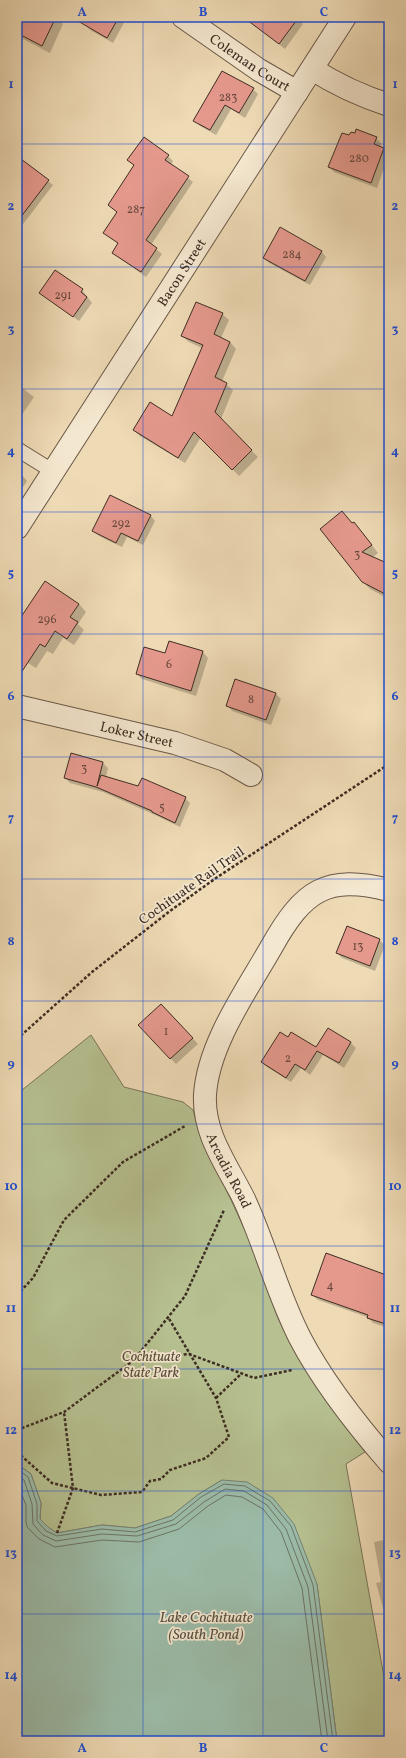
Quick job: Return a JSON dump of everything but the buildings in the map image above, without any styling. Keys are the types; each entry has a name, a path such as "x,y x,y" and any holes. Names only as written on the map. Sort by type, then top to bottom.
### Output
{"street":[{"name":"Coleman Court","path":"183,17 259,70 297,92"},
{"name":"Bacon Street","path":"17,528 345,17"},
{"path":"312,69 349,91 389,105"},
{"name":"Loker Street","path":"17,706 175,742 225,760 251,775"},
{"name":"Arcadia Road","path":"389,890 358,884 333,885 312,895 295,910 278,935 229,1022 221,1038 206,1082 206,1114 212,1137 258,1233 300,1338 316,1365 348,1410 389,1462"}],"lane":[{"path":"17,449 54,472"}],"path":[{"name":"Cochituate Rail Trail","path":"17,1039 92,972 170,911 216,878 389,764"},
{"path":"17,1295 33,1278 64,1220 123,1162 206,1114"},
{"path":"17,1430 64,1412 134,1360 185,1296 236,1185"},
{"path":"17,1452 52,1483 101,1495 142,1492 150,1481 161,1479 170,1470 206,1458 229,1437 216,1398 168,1317"},
{"path":"134,1360 189,1354 254,1378 316,1365"},
{"path":"216,1398 241,1374"},
{"path":"57,1532 73,1488 64,1412"}],"green space":[{"name":"Cochituate State Park","path":"91,1035 124,1087 183,1102 193,1110 199,1130 248,1237 278,1318 290,1343 324,1398 365,1452 346,1464 389,1705 389,1741 337,1741 317,1584 222,1480 199,1494 171,1516 135,1528 102,1525 57,1533 48,1528 40,1519 41,1503 31,1474 17,1464 17,1094"}],"water":[{"name":"Lake Cochituate (South Pond)","path":"17,1464 31,1474 41,1503 40,1519 57,1533 102,1525 135,1528 171,1516 199,1494 222,1480 247,1482 273,1498 294,1524 317,1584 337,1741 17,1741"}]}
